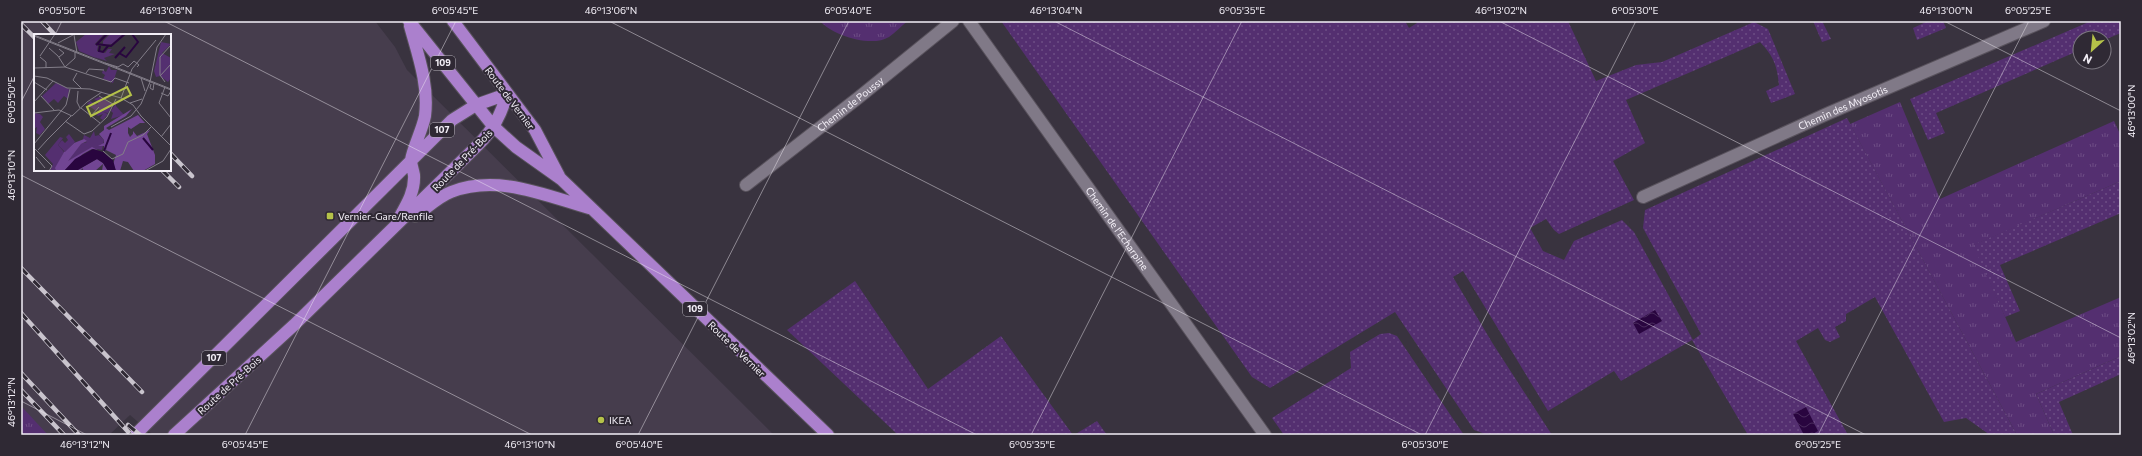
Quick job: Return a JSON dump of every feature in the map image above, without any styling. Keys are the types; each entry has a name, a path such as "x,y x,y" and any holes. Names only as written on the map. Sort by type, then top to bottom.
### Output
{"main road":[{"name":"Route de Vernier","path":"409,21 494,127 516,147 561,179 828,435"},
{"path":"389,234 410,200 414,186 411,161 419,140 425,116 426,100 423,73 409,21"},
{"name":"Route de Vernier","path":"453,21 535,130 561,179"},
{"name":"107","path":"135,435 452,120 476,105 507,94"},
{"name":"Route de Pré-Bois","path":"174,435 278,340 478,146 494,127 502,111 507,94"},
{"path":"389,234 449,192 476,184 490,184 520,188 592,209"}],"street":[{"name":"Chemin de Poussy","path":"746,185 858,98 953,21"},
{"name":"Chemin de l'Echarpine","path":"969,21 1265,435"},
{"name":"Chemin des Myosotis","path":"1643,196 1829,113 2044,21"}],"shaded area":[{"path":"21,21 375,21 395,47 407,70 774,435 153,435 130,415 109,435 21,435"}],"green space":[{"path":"820,21 908,21 889,37 872,41 842,35 833,31"},
{"path":"1001,21 1405,21 1409,28 1417,23 1416,21 1568,21 1596,81 1636,65 1662,62 1754,22 1768,29 1795,94 1771,103 1766,91 1779,85 1777,72 1772,57 1760,42 1626,100 1645,143 1613,161 1634,200 1559,234 1546,219 1530,228 1543,251 1564,260 1574,241 1622,220 1634,232 1693,340 1701,334 1643,228 1645,210 1847,118 2017,435 1990,435 1966,418 1944,422 1875,297 1846,314 1846,321 1835,327 1840,337 1830,342 1825,340 1818,328 1796,341 1848,435 1748,435 1692,340 1621,381 1614,371 1548,411 1463,271 1453,277 1493,344 1552,435 1488,435 1474,430 1395,312 1270,388 1252,377"},
{"path":"1813,21 1822,21 1831,39 1822,42"},
{"path":"1928,21 1943,21 1946,28 1917,40 1913,28"},
{"path":"2091,21 2121,21 2121,33 2112,37 2112,30 2072,30 2072,54 1936,113 1945,133 1928,140 1910,99"},
{"path":"1900,102 1940,199 2114,121 2121,136 2121,181 1974,245 2016,342 2121,297 2121,356 2036,394 2054,435 2017,435 1850,124"},
{"path":"2121,181 2121,213 2000,265 2020,311 2005,317 1973,245"},
{"path":"855,281 928,389 1001,336 1073,435 898,435 787,330"},
{"path":"1389,333 1397,336 1464,435 1284,435 1272,418 1351,368 1350,352 1380,334"},
{"path":"2121,356 2121,374 2059,402 2073,435 2054,435 2036,394"},
{"path":"21,406 48,435 21,435"},
{"path":"1097,421 1107,435 1074,435"}],"water":[{"path":"1655,310 1662,321 1639,334 1633,323"},
{"path":"1806,407 1818,431 1811,435 1804,435 1793,414"}],"railway":[{"path":"42,21 54,34"},
{"path":"21,24 34,37"},
{"path":"171,154 192,176"},
{"path":"163,171 179,187"},
{"path":"21,268 142,392"},
{"path":"21,313 131,435"},
{"path":"21,373 79,435"},
{"path":"21,390 64,435"},
{"path":"128,425 140,435"}],"place":[{"name":"Vernier-Gare/Renfile","path":"330,216"},
{"name":"IKEA","path":"601,420"}]}
